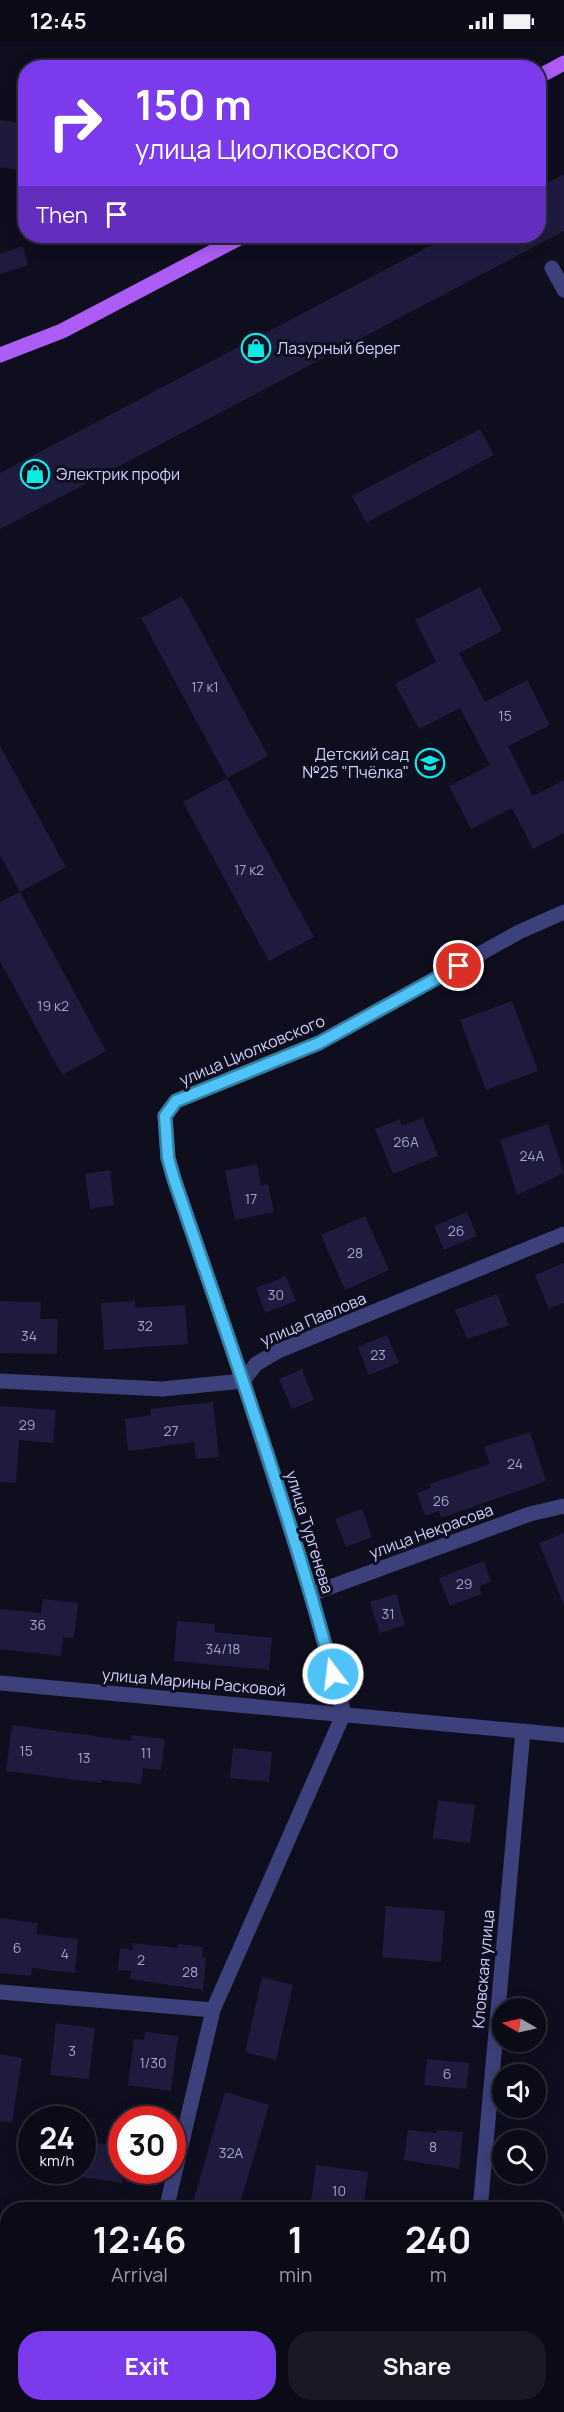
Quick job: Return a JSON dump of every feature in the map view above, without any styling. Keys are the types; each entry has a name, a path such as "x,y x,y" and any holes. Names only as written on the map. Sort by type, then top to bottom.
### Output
{"main road":[{"path":"546,72 564,63"},
{"path":"0,355 62,331 230,243"}],"street":[{"path":"552,268 564,291"},
{"name":"улица Циолковского","path":"176,1101 319,1043 519,932 564,912"},
{"name":"улица Тургенева","path":"176,1101 165,1116 168,1158 311,1594 344,1713"},
{"name":"улица Павлова","path":"243,1381 256,1364 278,1351 564,1234"},
{"path":"0,1381 162,1389 243,1381"},
{"name":"улица Некрасова","path":"311,1594 530,1514 564,1506"},
{"name":"улица Марины Расковой","path":"0,1683 564,1735"},
{"path":"168,2202 213,2010 344,1713"},
{"name":"Кловская улица","path":"481,2202 523,1731"},
{"path":"0,1992 213,2010"}],"building":[{"path":"0,120 18,123 18,170 0,167"},
{"path":"564,174 564,231 546,241 546,184"},
{"path":"436,243 541,243 0,529 0,473"},
{"path":"23,246 28,265 0,274 0,254"},
{"path":"480,429 494,455 366,523 352,496"},
{"path":"480,587 502,631 459,653 485,702 527,680 550,725 508,746 533,796 564,780 564,833 533,849 512,808 471,829 449,786 490,765 460,708 419,729 395,684 436,662 415,620"},
{"path":"182,596 268,756 227,778 141,618"},
{"path":"0,746 66,867 20,892 0,855"},
{"path":"227,778 314,937 269,961 183,802"},
{"path":"20,892 106,1051 62,1075 0,961 0,902"},
{"path":"512,1001 538,1071 486,1090 460,1020"},
{"path":"423,1118 438,1156 393,1174 375,1129 400,1119 402,1126"},
{"path":"548,1124 564,1173 517,1195 500,1140"},
{"path":"257,1164 261,1186 268,1184 274,1212 235,1220 225,1171"},
{"path":"110,1170 114,1205 90,1209 85,1174"},
{"path":"467,1212 477,1236 444,1250 434,1226"},
{"path":"365,1216 389,1270 345,1290 321,1235"},
{"path":"564,1263 564,1303 549,1309 535,1275"},
{"path":"286,1276 296,1301 265,1313 256,1288"},
{"path":"497,1294 509,1325 467,1339 455,1310"},
{"path":"0,1301 41,1302 40,1319 58,1319 57,1354 0,1353"},
{"path":"135,1301 135,1308 185,1305 188,1344 104,1350 101,1303"},
{"path":"387,1335 399,1363 369,1375 358,1347"},
{"path":"302,1369 314,1400 292,1409 279,1379"},
{"path":"213,1402 219,1457 196,1459 194,1442 128,1451 125,1419 151,1415 150,1409"},
{"path":"0,1406 56,1410 53,1443 19,1440 16,1483 0,1482"},
{"path":"530,1432 546,1481 441,1518 439,1511 425,1516 417,1493 431,1488 429,1484 490,1464 484,1447"},
{"path":"362,1509 372,1537 346,1547 335,1519"},
{"path":"564,1533 564,1603 563,1603 539,1543"},
{"path":"484,1561 491,1582 479,1586 482,1594 450,1606 439,1578"},
{"path":"396,1594 405,1625 380,1633 370,1602"},
{"path":"43,1599 78,1603 74,1638 63,1637 61,1656 0,1649 0,1609 41,1613"},
{"path":"177,1621 215,1624 214,1632 272,1638 269,1670 174,1661"},
{"path":"12,1725 131,1741 132,1735 165,1739 161,1770 143,1768 141,1784 101,1780 101,1783 6,1771"},
{"path":"233,1748 272,1752 269,1782 230,1778"},
{"path":"438,1800 475,1805 470,1843 433,1838"},
{"path":"386,1906 445,1911 441,1962 382,1957"},
{"path":"0,1918 38,1923 36,1934 78,1939 75,1973 32,1968 31,1976 0,1973"},
{"path":"133,1943 178,1948 178,1944 203,1947 202,1957 206,1958 203,1990 130,1979 131,1971 118,1970 120,1948 133,1950"},
{"path":"262,1977 293,1985 276,2060 245,2052"},
{"path":"56,2023 95,2028 89,2079 50,2075"},
{"path":"145,2032 178,2036 171,2091 128,2085 134,2039 144,2040"},
{"path":"0,2054 22,2058 12,2122 0,2121"},
{"path":"427,2059 469,2063 466,2089 424,2085"},
{"path":"225,2092 269,2105 240,2202 193,2202"},
{"path":"408,2130 436,2133 437,2130 463,2132 459,2169 404,2160"},
{"path":"96,2143 108,2145 108,2181 96,2179"},
{"path":"316,2165 368,2172 364,2202 311,2202"}],"place":[{"name":"Лазурный берег","path":"256,348"},
{"name":"Электрик профи","path":"35,474"},
{"name":"Детский сад №25 \"Пчёлка\"","path":"430,763"}],"route":[{"path":"333,1674 311,1594 243,1381 174,1179 168,1158 165,1116 176,1101 319,1043 459,966"}]}
